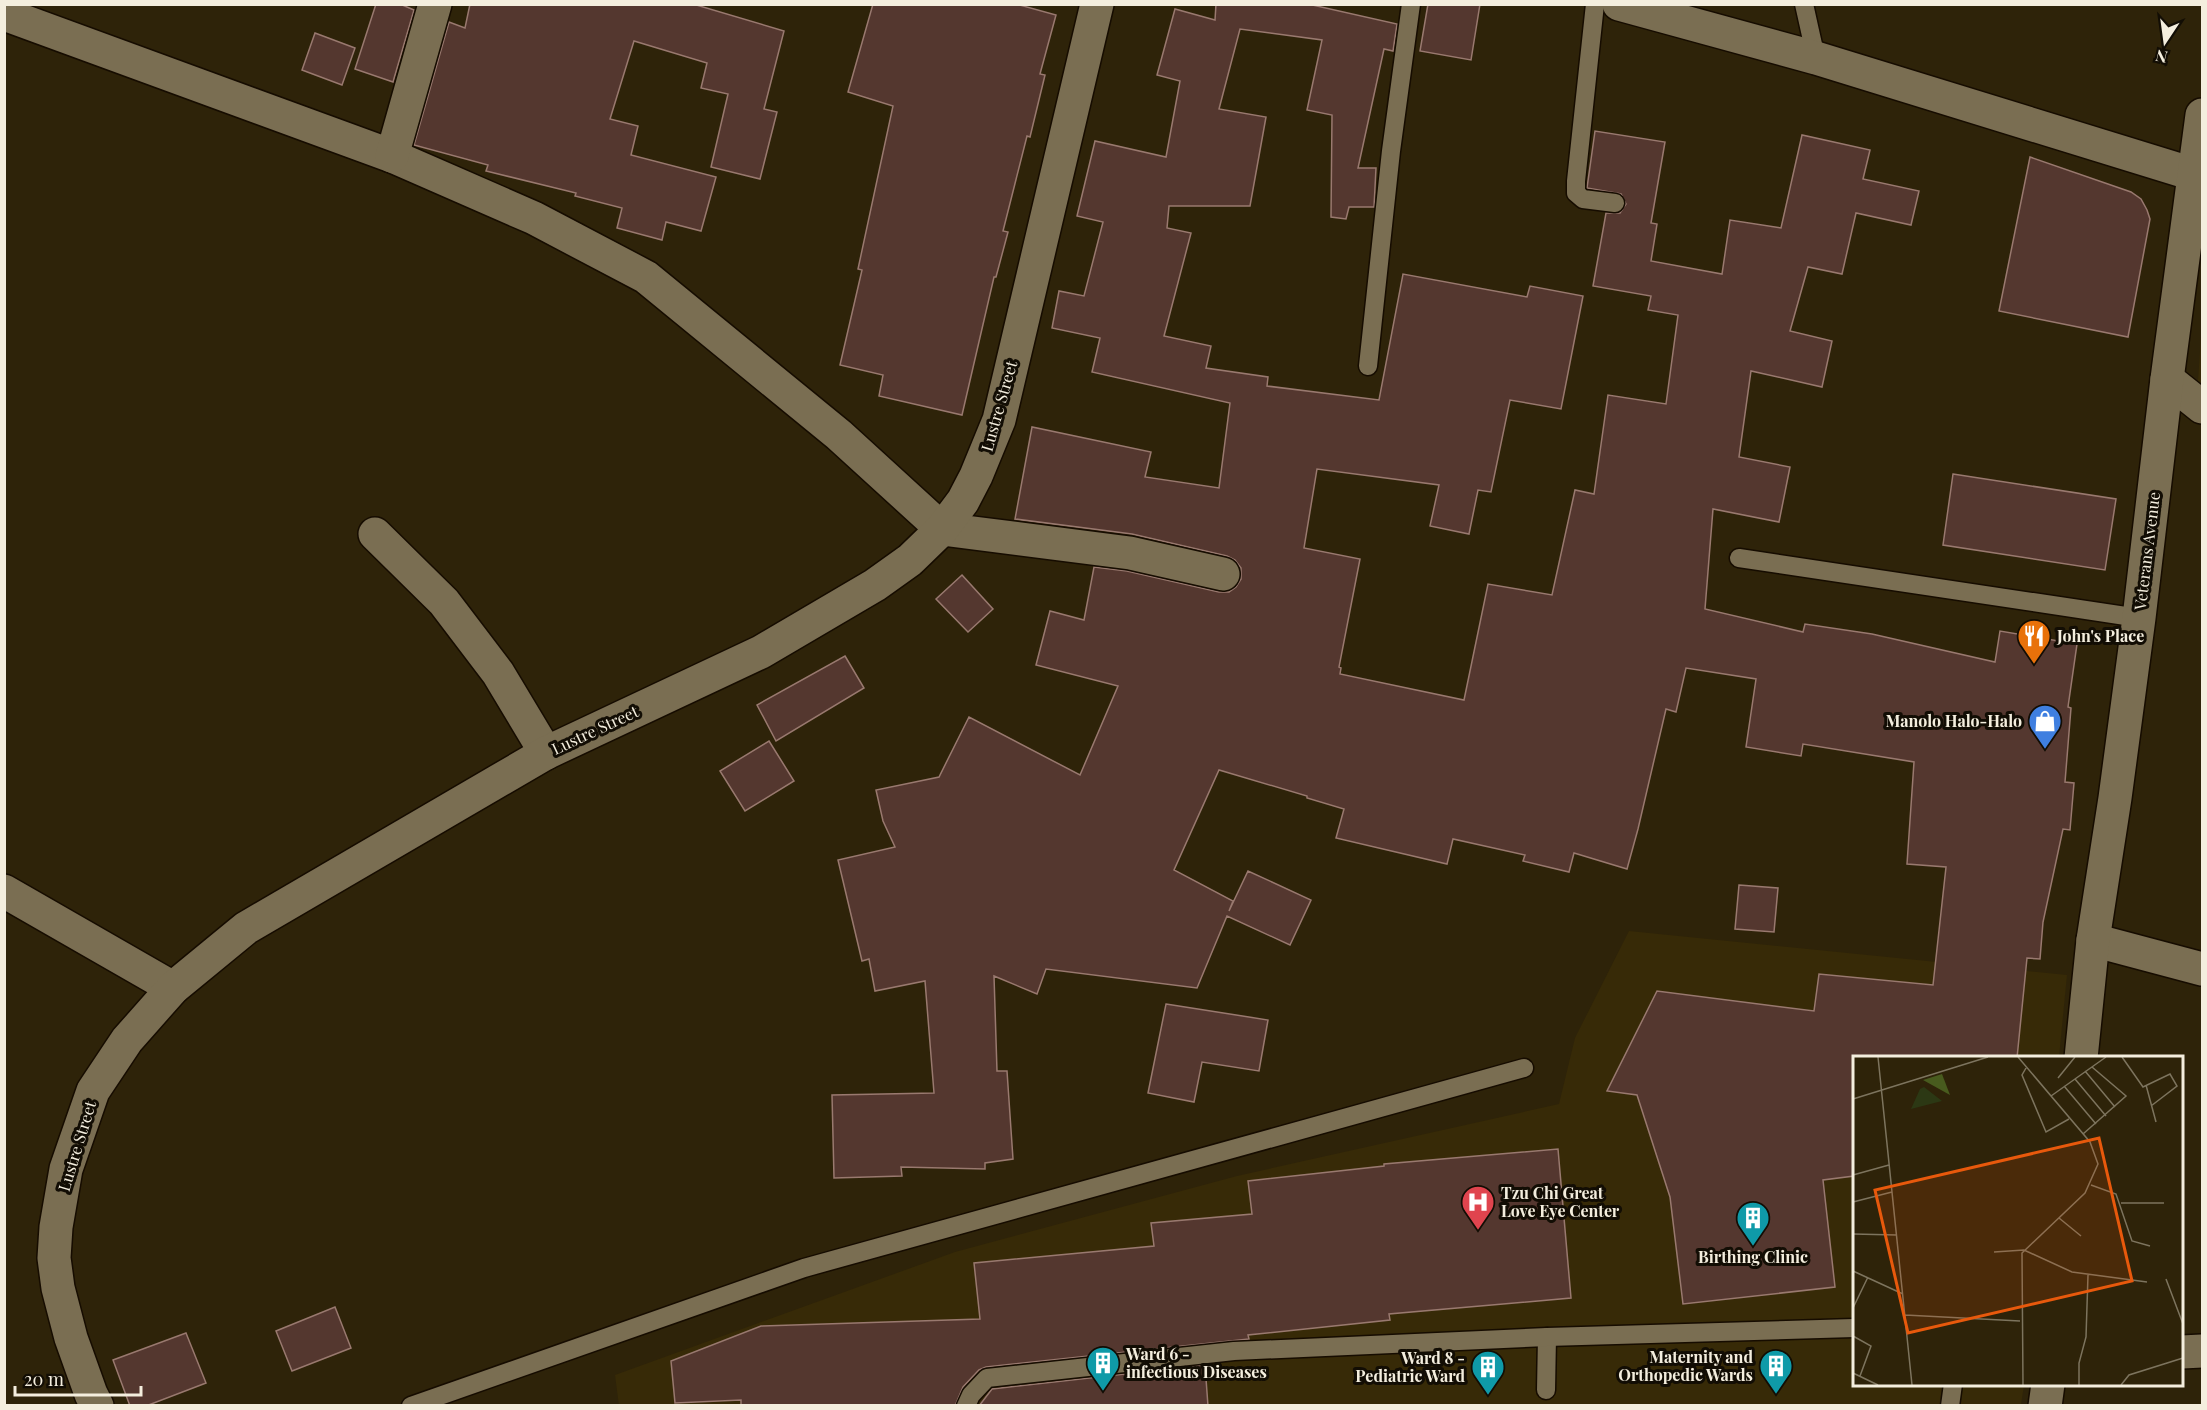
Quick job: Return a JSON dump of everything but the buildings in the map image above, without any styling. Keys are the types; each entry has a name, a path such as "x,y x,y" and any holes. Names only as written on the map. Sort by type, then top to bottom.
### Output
{"street":[{"path":"392,156 435,4"},
{"name":"Lustre Street","path":"97,1406 71,1338 58,1288 54,1258 56,1227 66,1169 93,1092 127,1040 173,988 246,928 546,753 761,652 875,585 910,560 942,529 963,501 999,420 1097,4"},
{"path":"1620,4 1816,58 2196,175"},
{"path":"4,14 392,156 534,218 646,277 838,435 942,529 1130,553 1223,574"},
{"name":"Veterans Avenue","path":"2081,1056 2093,940 2139,618 2167,379 2196,175 2202,116"},
{"path":"2167,379 2202,406"},
{"path":"375,534 444,602 498,673 546,753"},
{"path":"4,891 173,988"},
{"path":"2093,940 2202,969"},
{"path":"2183,1352 2202,1351"},
{"path":"2045,1406 2048,1386"}],"lane":[{"path":"1368,366 1390,151 1412,4"},
{"path":"1595,4 1575,181 1576,193 1583,199 1615,203"},
{"path":"1804,4 1816,58"},
{"path":"1739,558 2139,618"},
{"path":"411,1406 804,1268 1524,1068"},
{"path":"966,1406 970,1395 987,1378 1234,1351 1547,1336 1853,1328"},
{"path":"1546,1390 1547,1336"},
{"path":"1950,1406 1953,1386"}],"shaded area":[{"path":"2202,322 2202,384 2198,381"},
{"path":"1629,931 2067,975 2059,1056 1853,1056 1853,1386 2024,1386 2021,1405 619,1406 615,1375 955,1252 1237,1176 1559,1104 1575,1038"}],"place":[{"name":"John's Place","path":"2034,665"},
{"name":"Manolo Halo-Halo","path":"2045,750"},
{"name":"Tzu Chi Great Love Eye Center","path":"1478,1231"},
{"name":"Birthing Clinic","path":"1753,1247"},
{"name":"Ward 6 - infectious Diseases","path":"1103,1392"},
{"name":"Maternity and Orthopedic Wards","path":"1776,1395"},
{"name":"Ward 8 - Pediatric Ward","path":"1488,1396"}]}
